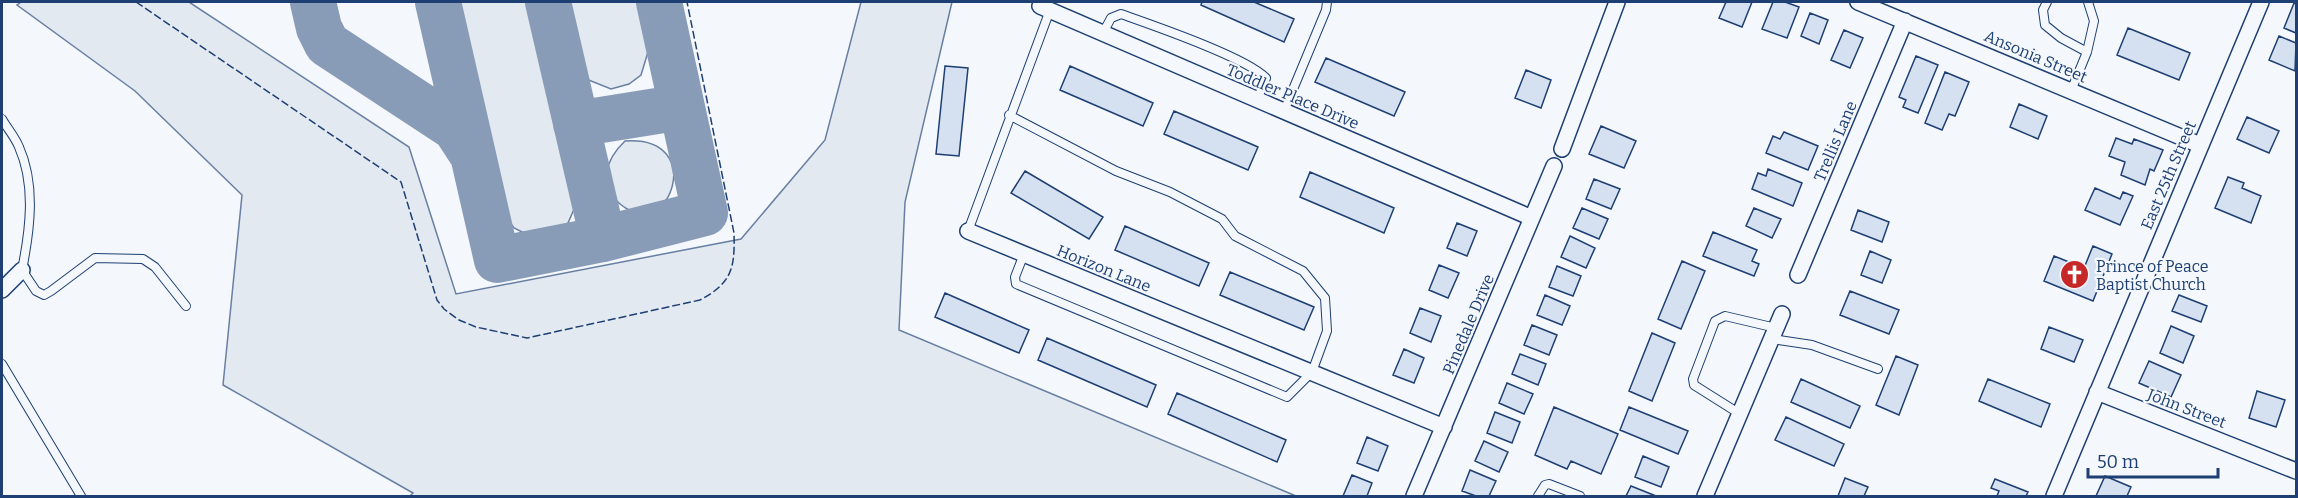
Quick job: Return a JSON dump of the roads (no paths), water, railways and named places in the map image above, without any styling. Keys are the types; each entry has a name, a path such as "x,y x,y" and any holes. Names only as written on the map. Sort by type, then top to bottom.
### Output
{"street":[{"path":"1562,149 1617,2"},
{"name":"Ansonia Street","path":"1858,2 2200,145"},
{"name":"East 25th Street","path":"2054,496 2261,2"},
{"name":"Toddler Place Drive","path":"1044,6 1532,219"},
{"name":"Trellis Lane","path":"1798,275 1905,21"},
{"name":"Pinedale Drive","path":"1414,496 1554,166"},
{"name":"Horizon Lane","path":"968,231 1444,427"},
{"path":"2,290 22,270"},
{"path":"1706,496 1777,327"},
{"name":"John Street","path":"2097,392 2296,471"}],"lane":[{"path":"1284,111 1326,10 1327,2"},
{"path":"2047,2 2043,10 2045,26 2061,39 2087,51"},
{"path":"2071,91 2087,51 2094,21 2088,2"},
{"name":"Horizon Lane","path":"968,231 1044,6"},
{"path":"1103,33 1112,18 1121,14 1222,54 1260,72 1266,78 1257,100"},
{"path":"1009,115 1116,171 1170,192 1222,219 1235,236 1303,271 1325,298 1327,330 1312,372 1287,397 1016,284 1015,277 1024,254"},
{"path":"2,119 19,147 29,192 30,227 22,270 36,291 45,295 95,258 144,259 155,267 186,306"},
{"path":"1740,414 1694,385 1693,379 1715,321 1725,316 1777,327 1812,345 1878,369"},
{"path":"2,364 81,496"},
{"path":"1538,496 1545,485 1549,484 1580,496"}],"place":[{"name":"Prince of Peace Baptist Church","path":"2075,275"}]}
